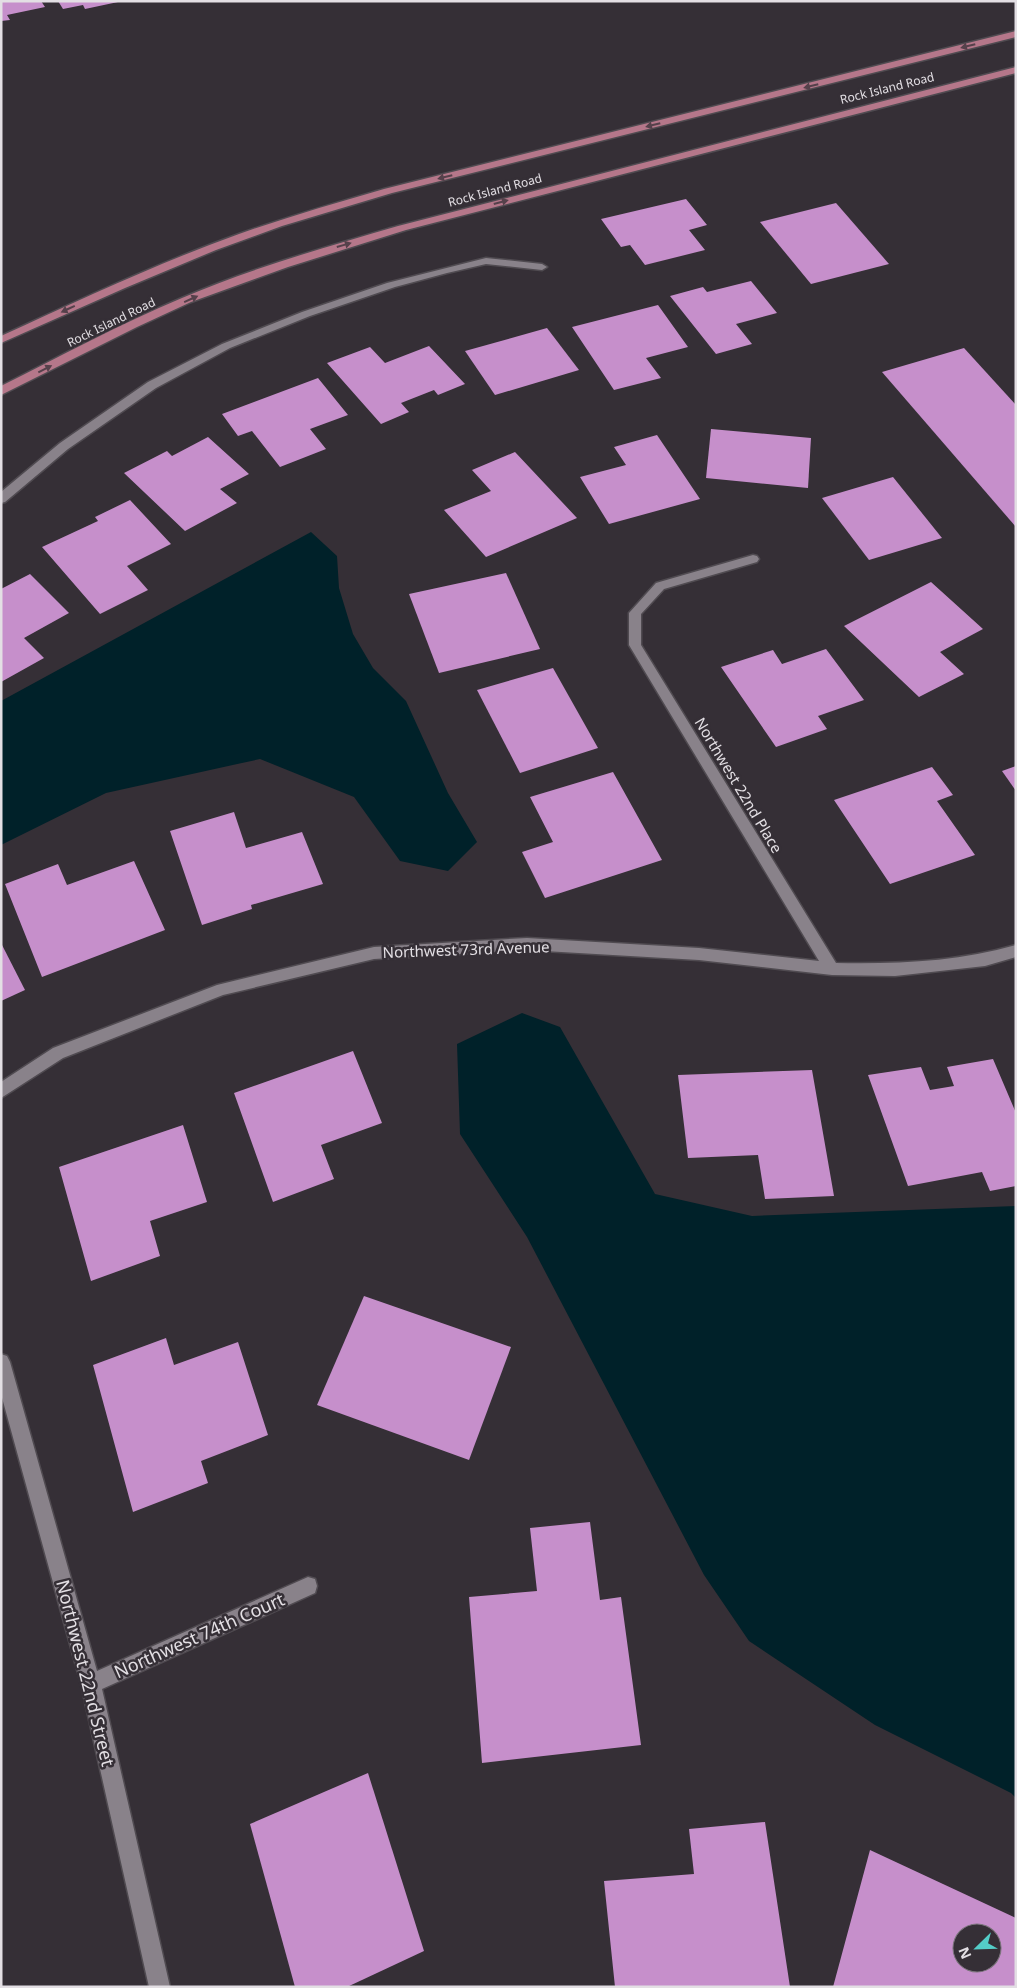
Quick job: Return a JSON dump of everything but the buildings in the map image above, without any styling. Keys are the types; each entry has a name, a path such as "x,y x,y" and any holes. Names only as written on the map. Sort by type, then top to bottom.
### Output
{"main road":[{"name":"Rock Island Road","path":"1,340 113,289 224,244 337,206 1016,34"},
{"name":"Rock Island Road","path":"1,391 122,330 204,294 316,253 402,228 1016,70"}],"street":[{"path":"1,499 64,446 152,385 226,346 306,314 391,285 445,270 486,261 542,267"},
{"name":"Northwest 22nd Place","path":"753,559 660,586 635,613 636,645 832,969"},
{"name":"Northwest 73rd Avenue","path":"1,1091 58,1053 222,989 374,953 527,944 699,954 832,969 895,970 985,960 1016,951"},
{"name":"Northwest 22nd Street","path":"1,1362 91,1684 160,1987"},
{"name":"Northwest 74th Court","path":"91,1684 308,1586"}],"water":[{"path":"311,532 337,556 339,588 353,634 373,668 406,701 448,793 477,842 448,871 400,861 354,797 260,759 106,793 1,845 1,701"},
{"path":"522,1013 560,1027 655,1194 752,1216 1016,1206 1016,1798 1011,1793 875,1725 749,1641 704,1575 527,1237 460,1134 457,1044"}]}
